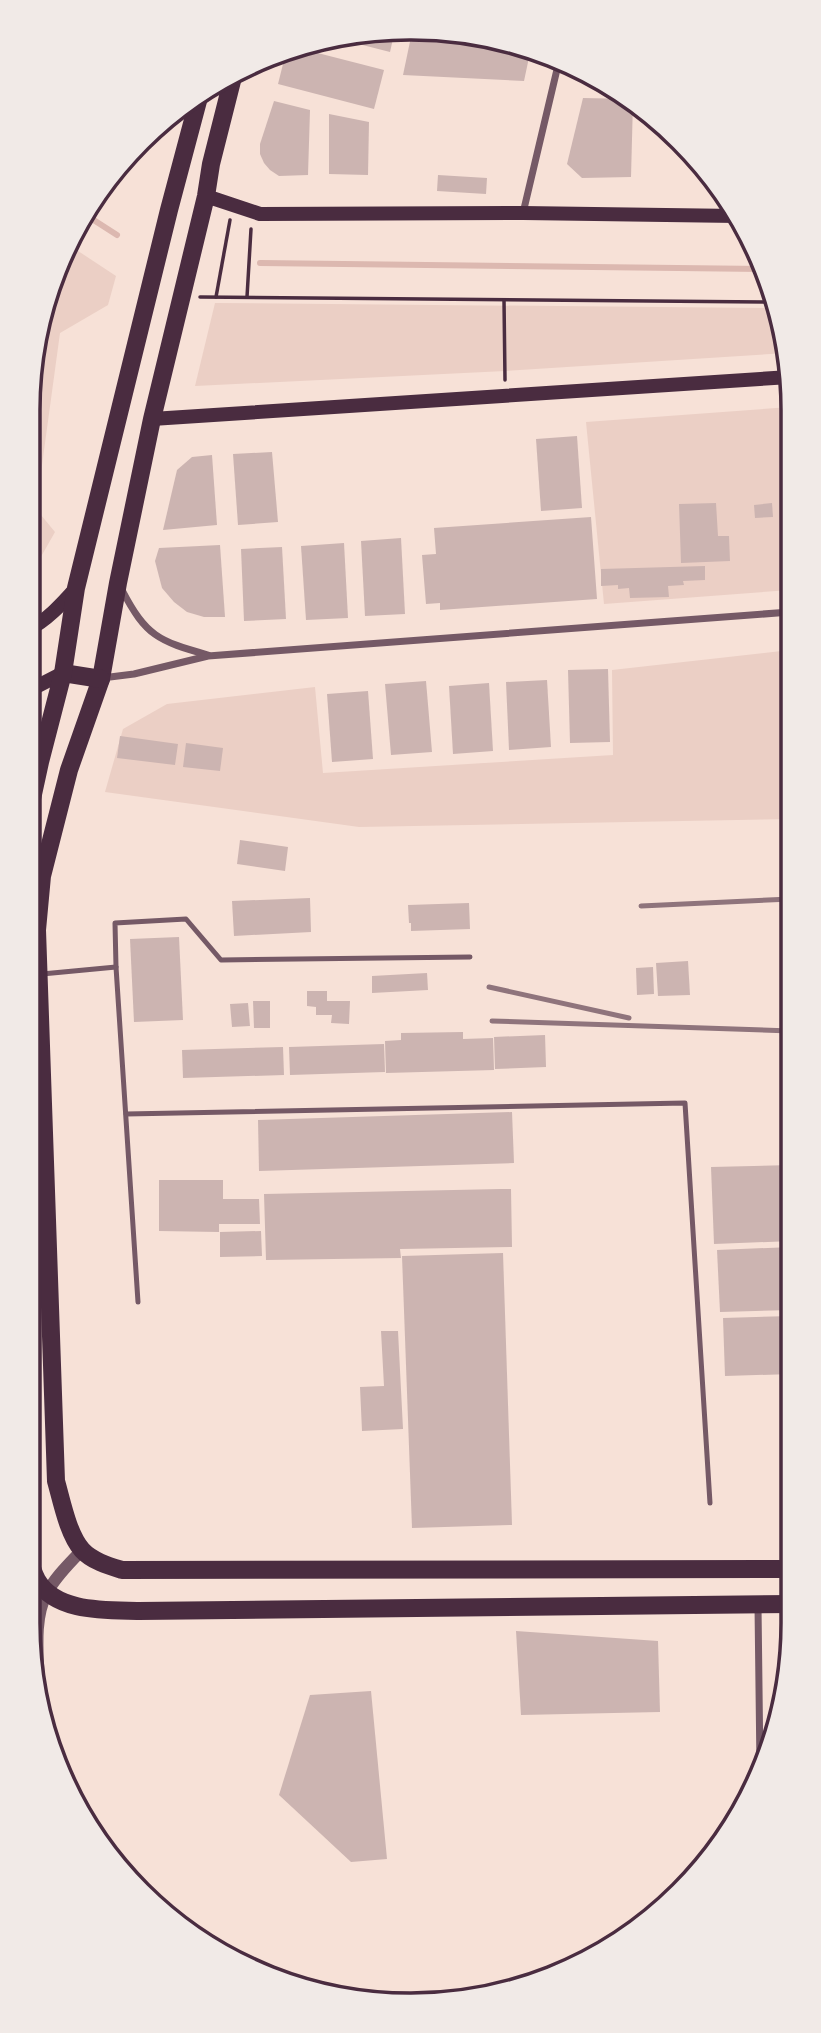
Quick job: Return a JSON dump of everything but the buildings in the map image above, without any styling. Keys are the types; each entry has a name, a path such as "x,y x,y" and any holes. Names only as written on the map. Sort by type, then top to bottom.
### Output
{"main road":[{"path":"40,898 42,876 69,770 101,679 152,419 230,87"},
{"path":"40,762 63,673 76,588 196,109"},
{"path":"206,195 260,214 725,216"},
{"path":"152,419 779,378"},
{"path":"40,623 76,588"},
{"path":"40,685 63,673 101,679"},
{"path":"40,1005 56,1482 70,1529 82,1550 103,1564 122,1570 781,1569"},
{"path":"40,1584 47,1592 72,1605 92,1609 139,1611 781,1604"}],"street":[{"path":"523,213 557,70"},
{"path":"118,583 136,617 152,633 175,646 208,656"},
{"path":"101,679 208,656 781,613"},
{"path":"40,1617 47,1592 82,1550"},
{"path":"758,1605 760,1746"}],"lane":[{"path":"138,1302 115,923 186,919 221,960 470,957"},
{"path":"40,975 116,967"},
{"path":"126,1114 685,1103 710,1503"}],"path":[{"path":"216,297 233,205"},
{"path":"247,297 252,211"},
{"path":"182,297 764,302"},
{"path":"504,300 505,396"}],"shaded area":[{"path":"77,250 116,276 108,305 60,333 40,480 43,362 60,291"},
{"path":"215,303 766,308 777,354 505,371 195,386"},
{"path":"781,408 781,591 604,604 586,422"},
{"path":"40,514 55,532 40,558"},
{"path":"781,651 781,819 359,827 105,792 123,729 167,704 315,687 323,773 613,755 612,670"}],"waterway":[{"path":"93,220 117,235"},
{"path":"260,263 753,269"}],"railway":[{"path":"641,906 781,899"},
{"path":"489,987 629,1018"},
{"path":"492,1021 781,1031"}]}
